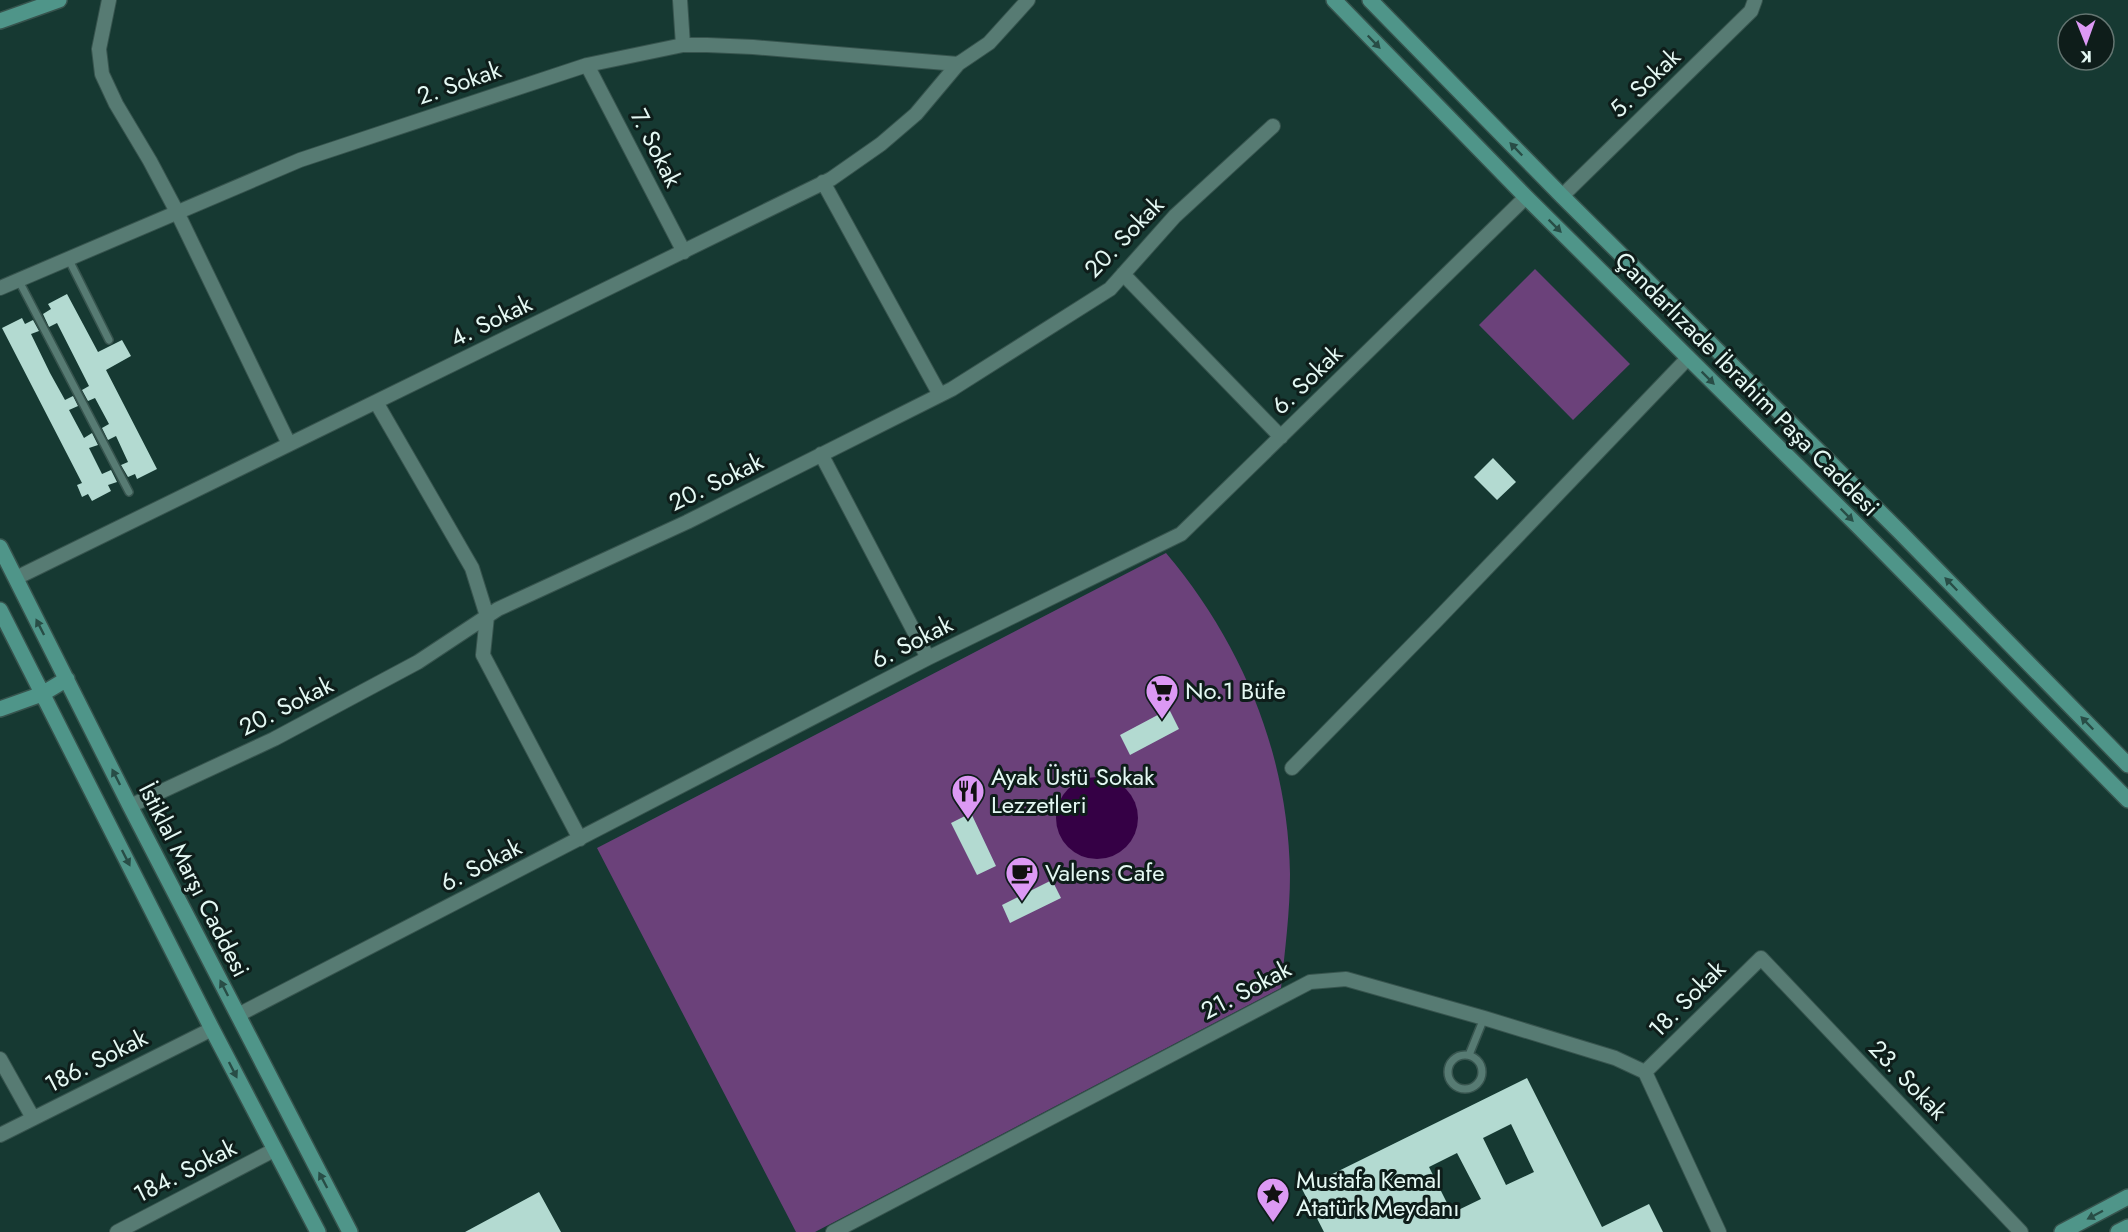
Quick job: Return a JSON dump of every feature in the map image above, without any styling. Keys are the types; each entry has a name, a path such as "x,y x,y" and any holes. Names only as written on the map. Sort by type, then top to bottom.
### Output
{"main road":[{"path":"0,21 59,0"},
{"name":"Çandarlızade İbrahim Paşa Caddesi","path":"1334,0 1526,197 1858,526 2128,800"},
{"name":"Çandarlızade İbrahim Paşa Caddesi","path":"1370,0 1562,196 2127,761"},
{"name":"İstiklal Marşı Caddesi","path":"0,547 130,806 350,1232"},
{"path":"0,610 212,1029 318,1232"},
{"path":"0,710 42,694 67,679"},
{"path":"2062,1232 2128,1197"},
{"path":"2118,1232 2128,1227"}],"street":[{"path":"109,0 99,49 102,75 177,212 289,444"},
{"path":"680,0 683,45"},
{"name":"4. Sokak","path":"16,578 823,182 881,144 916,114 958,64 989,42 1028,0"},
{"name":"5. Sokak","path":"1562,196 1751,11 1755,0"},
{"name":"2. Sokak","path":"0,288 300,160 587,65 683,45 753,47 958,64"},
{"name":"7. Sokak","path":"587,65 684,252"},
{"name":"20. Sokak","path":"130,806 274,739 418,662 498,609 687,522 940,395 1110,289 1175,216 1273,126"},
{"path":"823,182 940,395"},
{"name":"6. Sokak","path":"238,1015 928,658 1181,534 1526,197"},
{"path":"1123,274 1281,436"},
{"path":"1292,768 1688,358"},
{"path":"376,402 472,568 487,616 483,655 580,839"},
{"path":"821,454 928,658"},
{"name":"18. Sokak","path":"1645,1072 1761,958"},
{"name":"23. Sokak","path":"1761,958 2022,1232"},
{"name":"21. Sokak","path":"833,1232 1310,982 1346,979 1615,1058 1645,1072"},
{"name":"186. Sokak","path":"0,1135 212,1029"},
{"path":"0,1059 33,1118"},
{"path":"1645,1072 1719,1232"},
{"name":"184. Sokak","path":"117,1232 274,1150"}],"lane":[{"path":"68,258 109,340"},
{"path":"18,279 129,492"},
{"path":"1469,1054 1484,1018"},
{"path":"1469,1054 1479,1060 1483,1071 1482,1077 1475,1086 1464,1089 1450,1081 1448,1069 1453,1059 1469,1054"}],"shaded area":[{"path":"1535,269 1630,364 1573,420 1479,325"},
{"path":"1166,553 1218,625 1239,663 1270,744 1281,786 1290,874 1281,988 815,1232 796,1232 597,848"},
{"path":"1097,777 1113,781 1126,789 1134,802 1138,818 1134,834 1126,847 1113,855 1097,859 1081,855 1068,847 1060,834 1056,818 1060,802 1068,789 1081,781"}],"building":[{"path":"67,294 98,352 122,340 131,356 106,370 157,469 137,479 135,474 128,477 121,465 128,462 116,436 108,440 102,428 109,424 95,398 88,401 82,390 89,386 57,323 49,327 43,314 51,309 48,304"},
{"path":"22,318 25,324 33,320 39,331 31,334 65,400 73,396 78,406 69,410 84,438 92,433 98,445 89,448 102,474 111,470 117,482 108,485 111,491 92,501 88,494 82,497 77,485 82,483 2,328"},
{"path":"1493,458 1516,482 1497,500 1474,477"},
{"path":"1169,709 1179,729 1130,755 1120,735"},
{"path":"971,813 996,866 977,875 951,823"},
{"path":"1052,880 1061,898 1010,923 1002,905"},
{"path":"1527,1078 1602,1227 1649,1204 1663,1232 1324,1232 1302,1189","holes":["1511,1124 1534,1172 1506,1185 1483,1138","1457,1153 1481,1199 1452,1213 1429,1167"]},
{"path":"539,1192 561,1232 465,1232"}],"place":[{"name":"No.1 Büfe","path":"1162,720"},
{"name":"Ayak Üstü Sokak Lezzetleri","path":"968,820"},
{"name":"Valens Cafe","path":"1022,902"},
{"name":"Mustafa Kemal Atatürk Meydanı","path":"1273,1223"}]}
